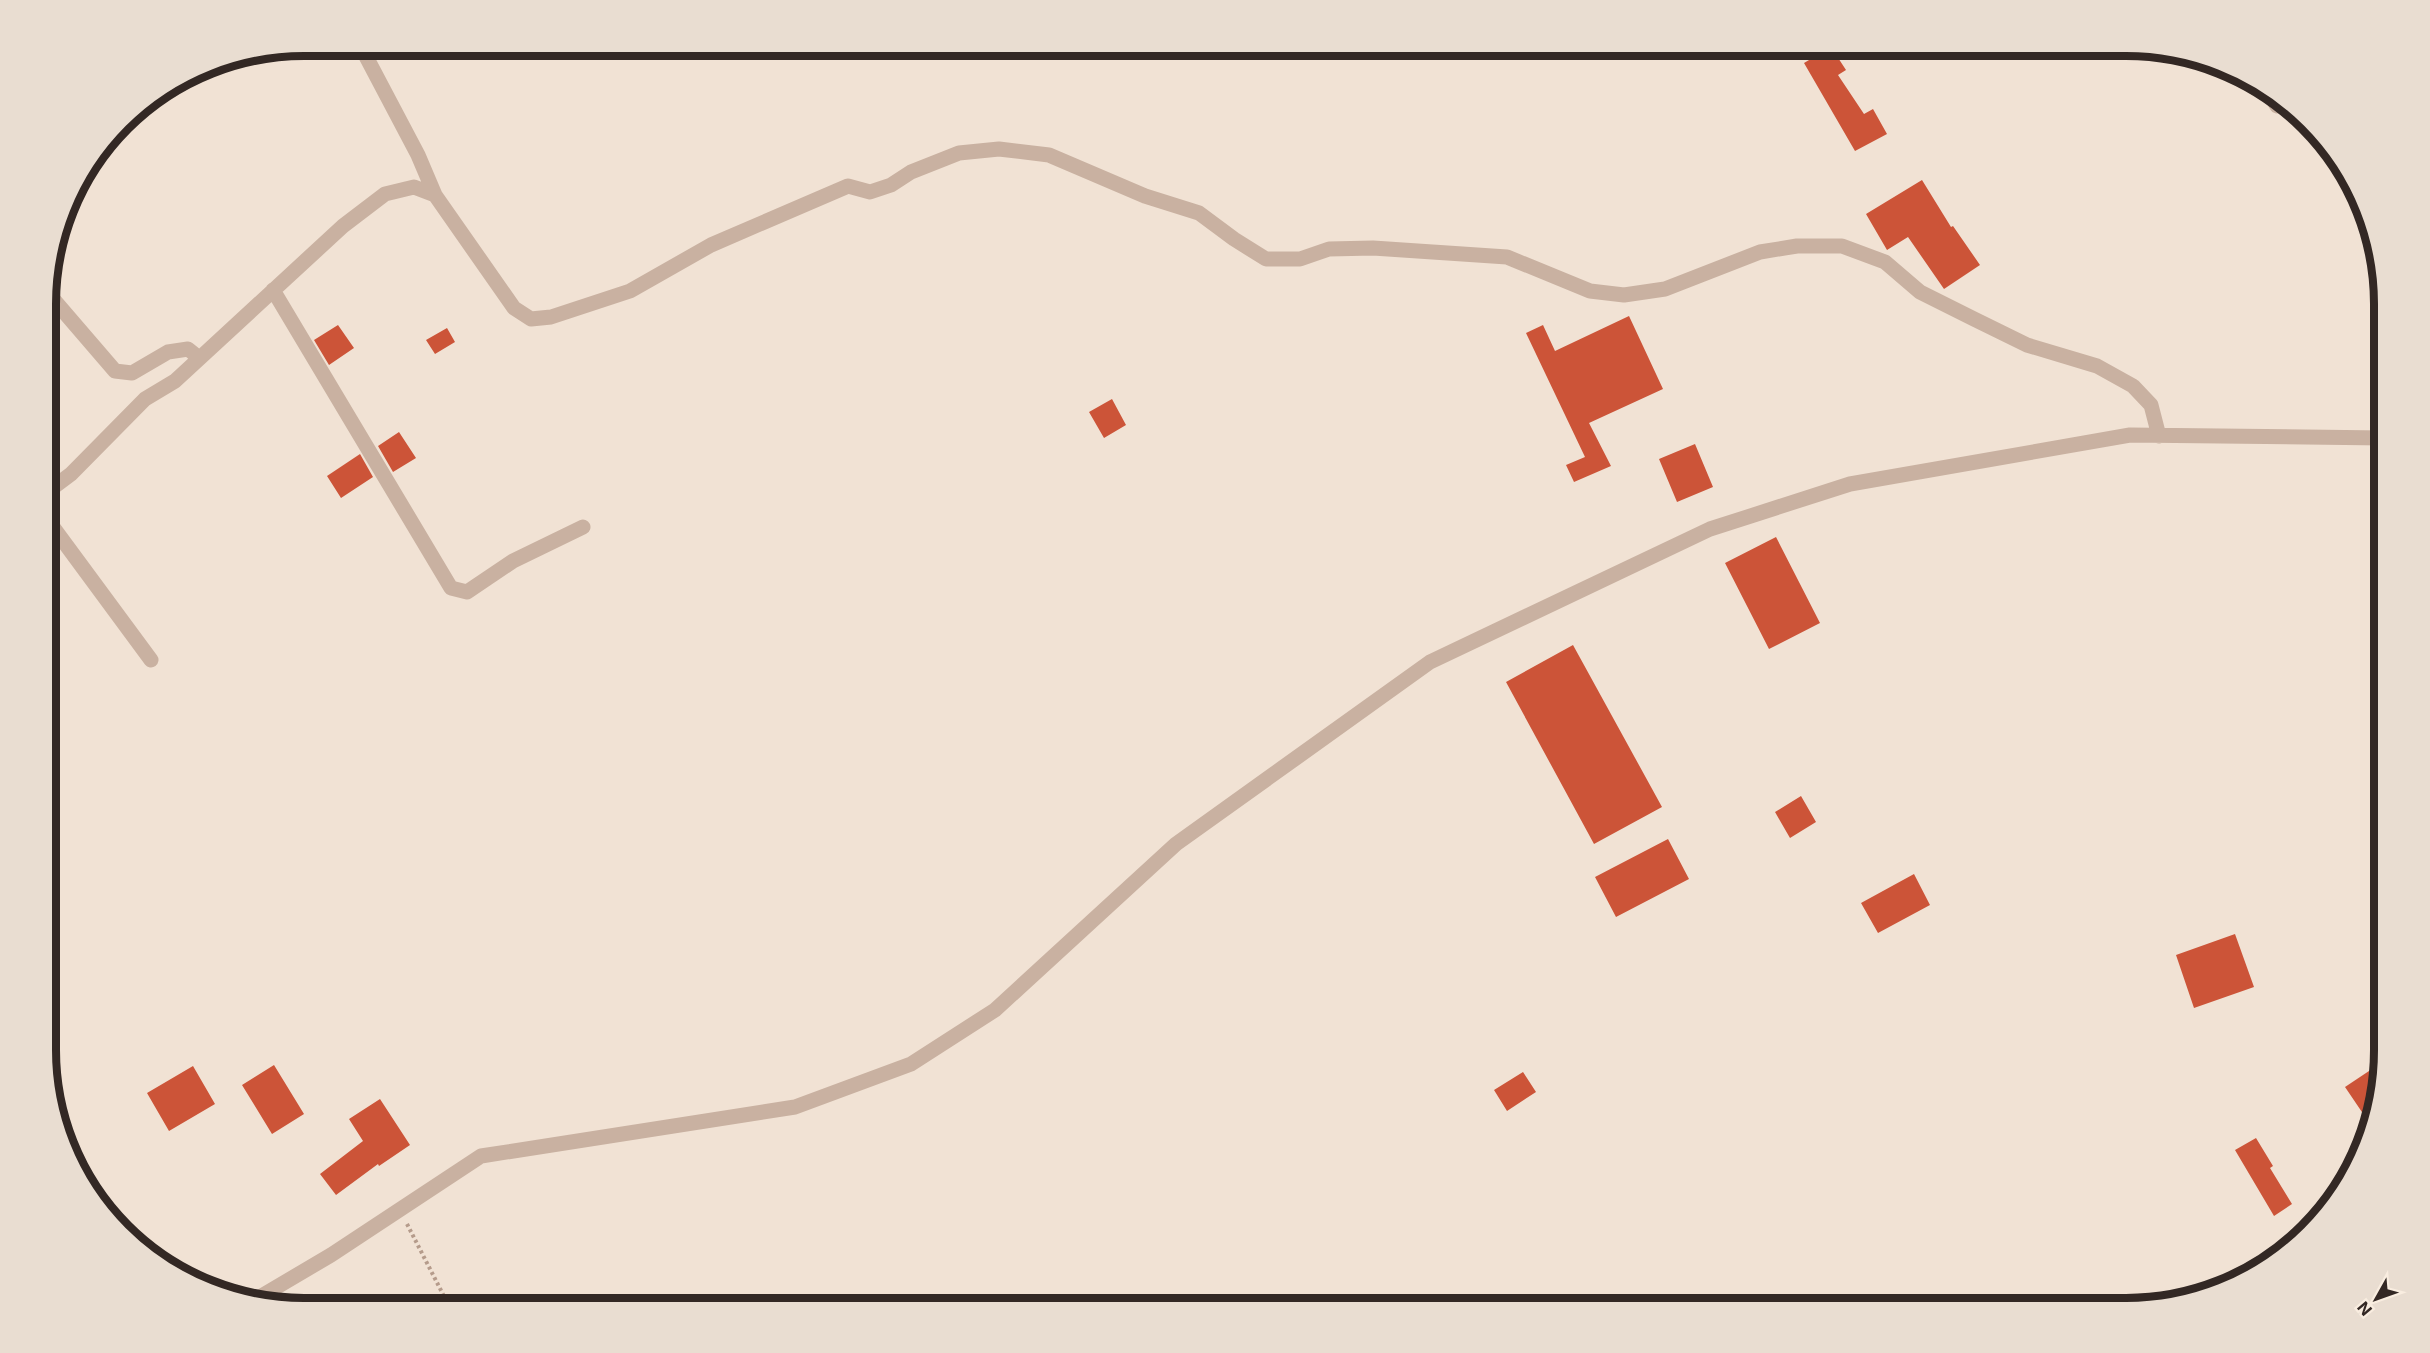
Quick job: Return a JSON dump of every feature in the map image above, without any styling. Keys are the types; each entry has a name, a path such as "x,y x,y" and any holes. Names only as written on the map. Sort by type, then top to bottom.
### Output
{"street":[{"path":"366,56 418,155 435,195 514,308 531,319 551,317 630,291 711,245 848,186 870,192 891,185 911,171 959,153 999,149 1049,155 1145,196 1199,213 1266,259 1299,259 1329,249 1373,248 1507,257 1590,291 1624,295 1665,289 1760,252 1797,246 1842,246 1885,262 1920,292 2027,345 2097,366 2133,386 2151,405 2159,435"},
{"path":"56,485 71,474 145,399 175,381 198,357 343,226 385,194 414,188 435,195"},
{"path":"273,290 451,588 467,592 513,561 583,527"},
{"path":"56,302 115,371 132,373 168,352 188,349 198,357"},
{"path":"265,1294 331,1255 481,1156 795,1107 911,1064 995,1010 1176,844 1430,662 1710,529 1850,484 2130,435 2374,438"},
{"path":"56,531 151,660"}],"path":[{"path":"400,1210 445,1298"}],"building":[{"path":"1816,56 1837,56 1846,70 1838,75 1864,114 1873,109 1887,134 1855,151 1804,63"},
{"path":"1922,180 1951,227 1953,226 1980,265 1944,289 1908,237 1887,250 1866,214"},
{"path":"1629,316 1663,389 1589,423 1611,466 1574,482 1566,465 1585,457 1526,333 1543,325 1555,351"},
{"path":"338,325 354,348 329,365 314,340"},
{"path":"447,328 455,342 435,354 426,340"},
{"path":"1112,399 1126,425 1104,438 1089,412"},
{"path":"399,432 416,458 393,472 378,446"},
{"path":"1695,444 1713,487 1677,502 1659,459"},
{"path":"360,454 373,477 341,498 327,476"},
{"path":"1776,537 1820,623 1769,649 1725,563"},
{"path":"1573,645 1662,807 1594,844 1506,682"},
{"path":"1801,796 1816,822 1790,838 1775,812"},
{"path":"1668,839 1689,879 1616,917 1595,877"},
{"path":"1914,874 1930,905 1878,933 1861,903"},
{"path":"2235,934 2254,987 2194,1008 2176,955"},
{"path":"274,1065 304,1114 272,1134 242,1085"},
{"path":"193,1066 215,1104 169,1131 147,1093"},
{"path":"2374,1068 2365,1116 2345,1087"},
{"path":"1523,1072 1536,1092 1507,1111 1494,1090"},
{"path":"380,1099 410,1145 379,1166 378,1164 336,1195 320,1174 363,1141 349,1119"},
{"path":"2256,1138 2273,1166 2270,1168 2292,1204 2274,1216 2235,1150"}]}
